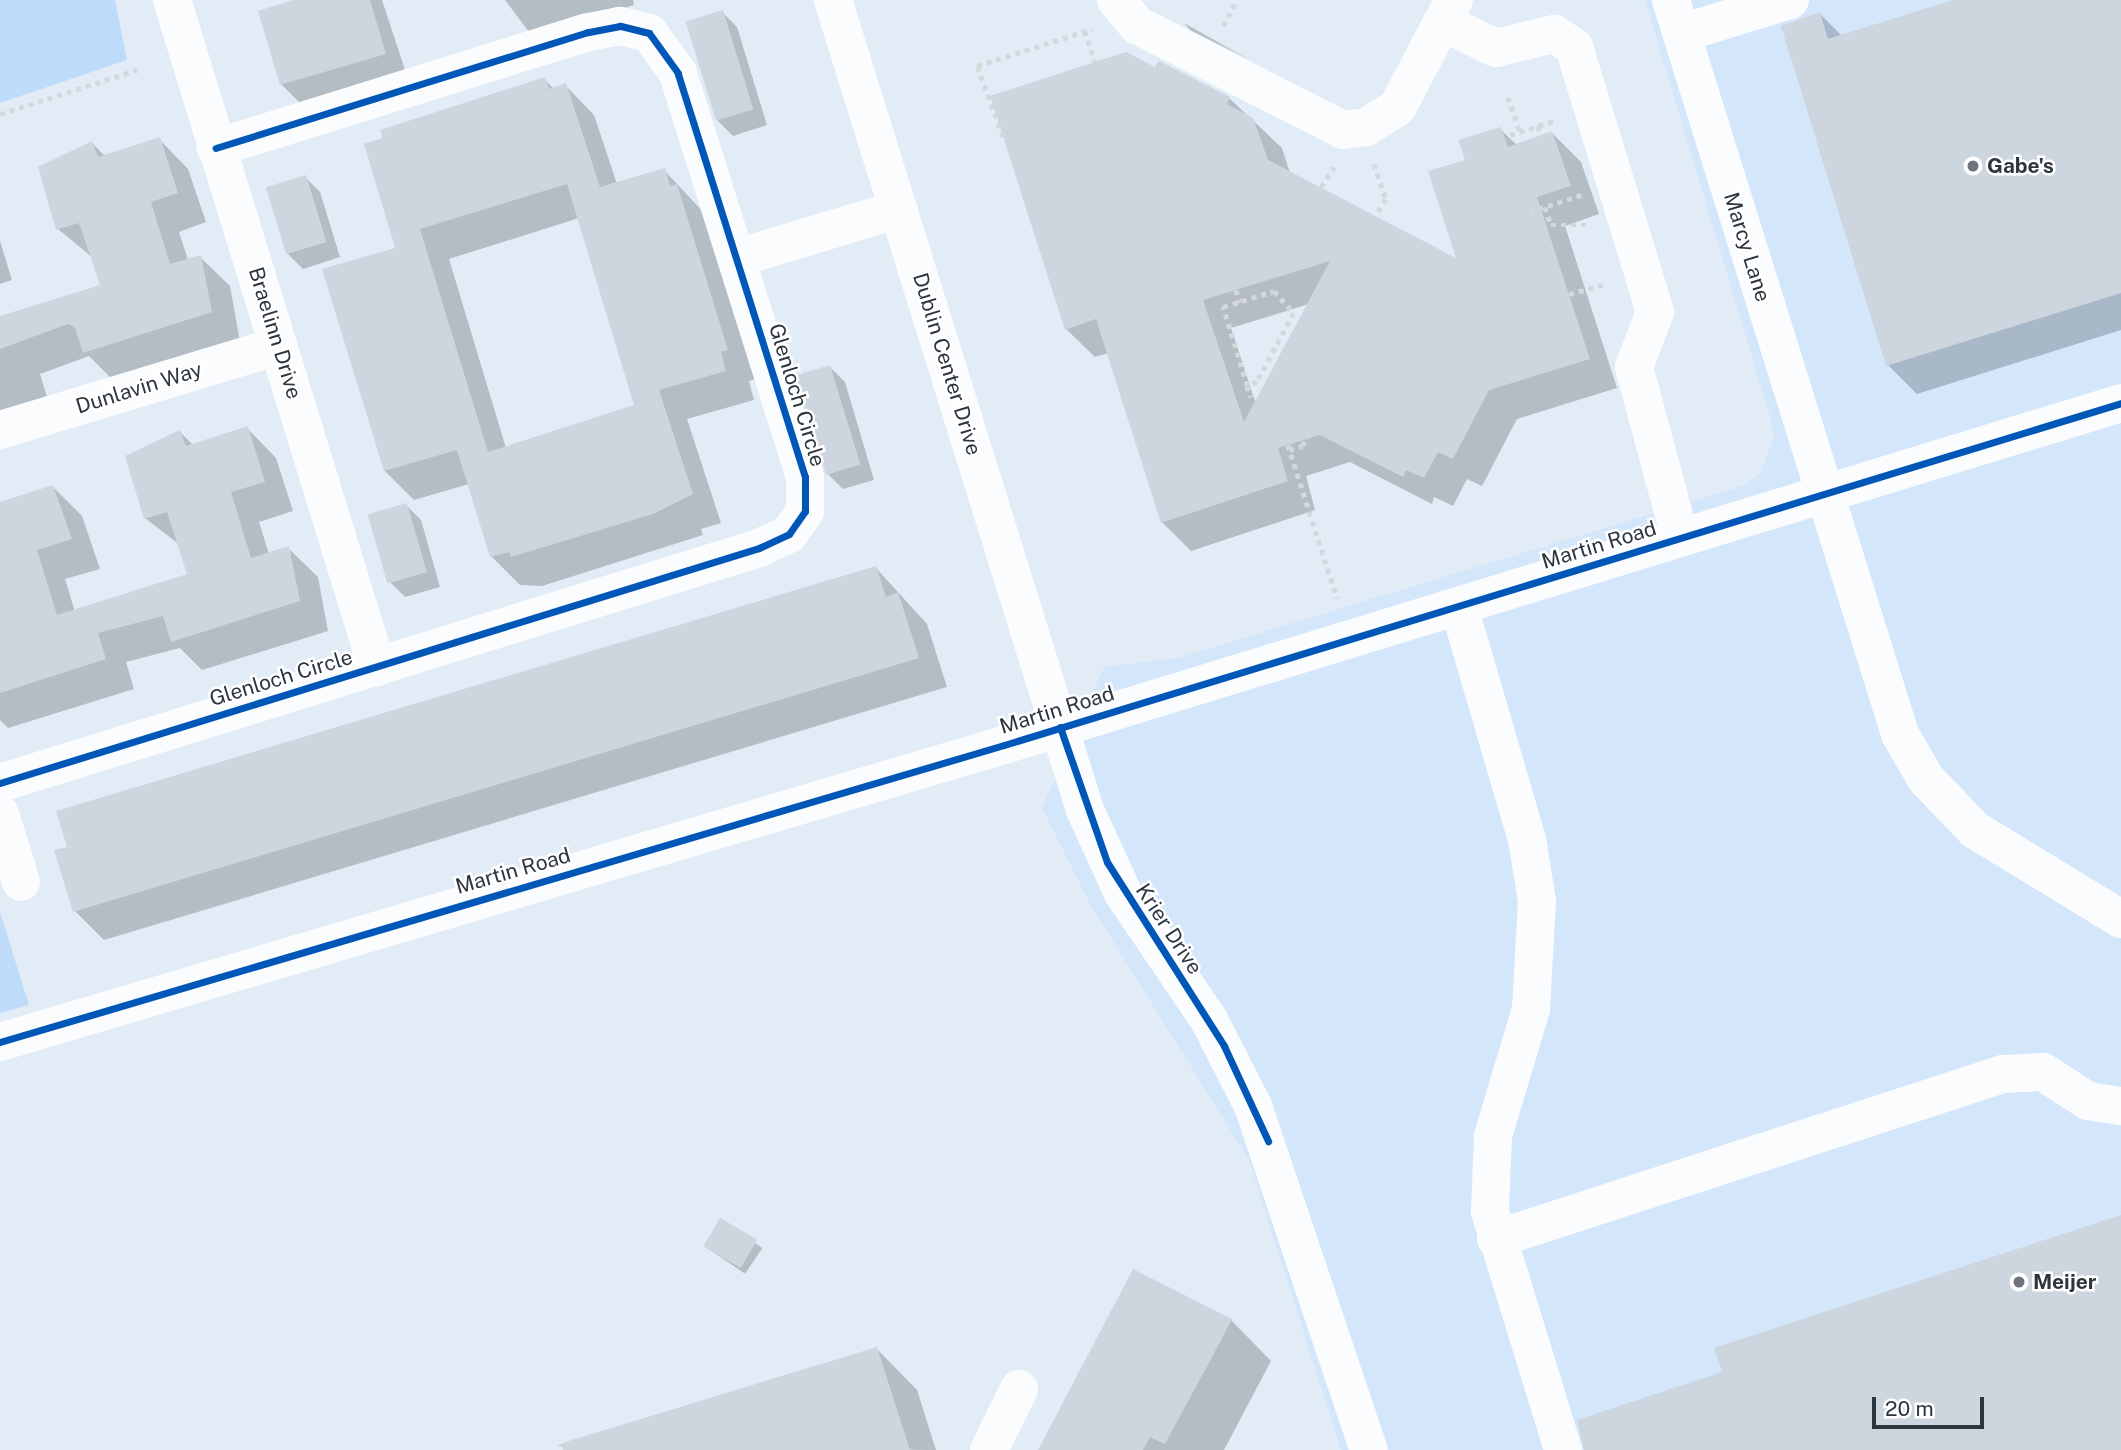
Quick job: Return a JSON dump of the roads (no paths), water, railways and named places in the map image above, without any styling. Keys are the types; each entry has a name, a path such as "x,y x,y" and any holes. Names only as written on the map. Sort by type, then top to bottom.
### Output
{"street":[{"name":"Braelinn Drive","path":"172,0 377,667"},
{"name":"Dublin Center Drive","path":"833,0 1060,727"},
{"path":"1116,0 1137,25 1343,130 1366,127 1397,108 1448,11 1496,48 1567,37 1593,107 1656,317 1635,360 1638,398 1679,538"},
{"path":"1677,17 1790,0"},
{"name":"Marcy Lane","path":"1677,17 1892,715 1913,761 1975,830 2121,919"},
{"name":"Glenloch Circle","path":"0,783 759,548 799,523 807,498 805,477 670,55 635,28 588,32 216,148"},
{"path":"737,258 899,209"},
{"name":"Dunlavin Way","path":"0,430 279,346"},
{"name":"Martin Road","path":"0,1042 1459,607 2121,403"},
{"path":"1459,607 1527,839 1536,901 1531,1009 1488,1167 1496,1239 1563,1450"},
{"name":"Krier Drive","path":"1060,727 1085,810 1114,877 1209,1020 1253,1106 1369,1450"},
{"path":"0,814 21,882"},
{"path":"2085,895 2121,884"},
{"path":"1496,1239 2003,1074 2043,1072 2088,1101 2121,1106"},
{"path":"989,1450 1020,1389"}],"place":[{"name":"Gabe's","path":"1973,166"},
{"name":"Meijer","path":"2019,1282"}]}
